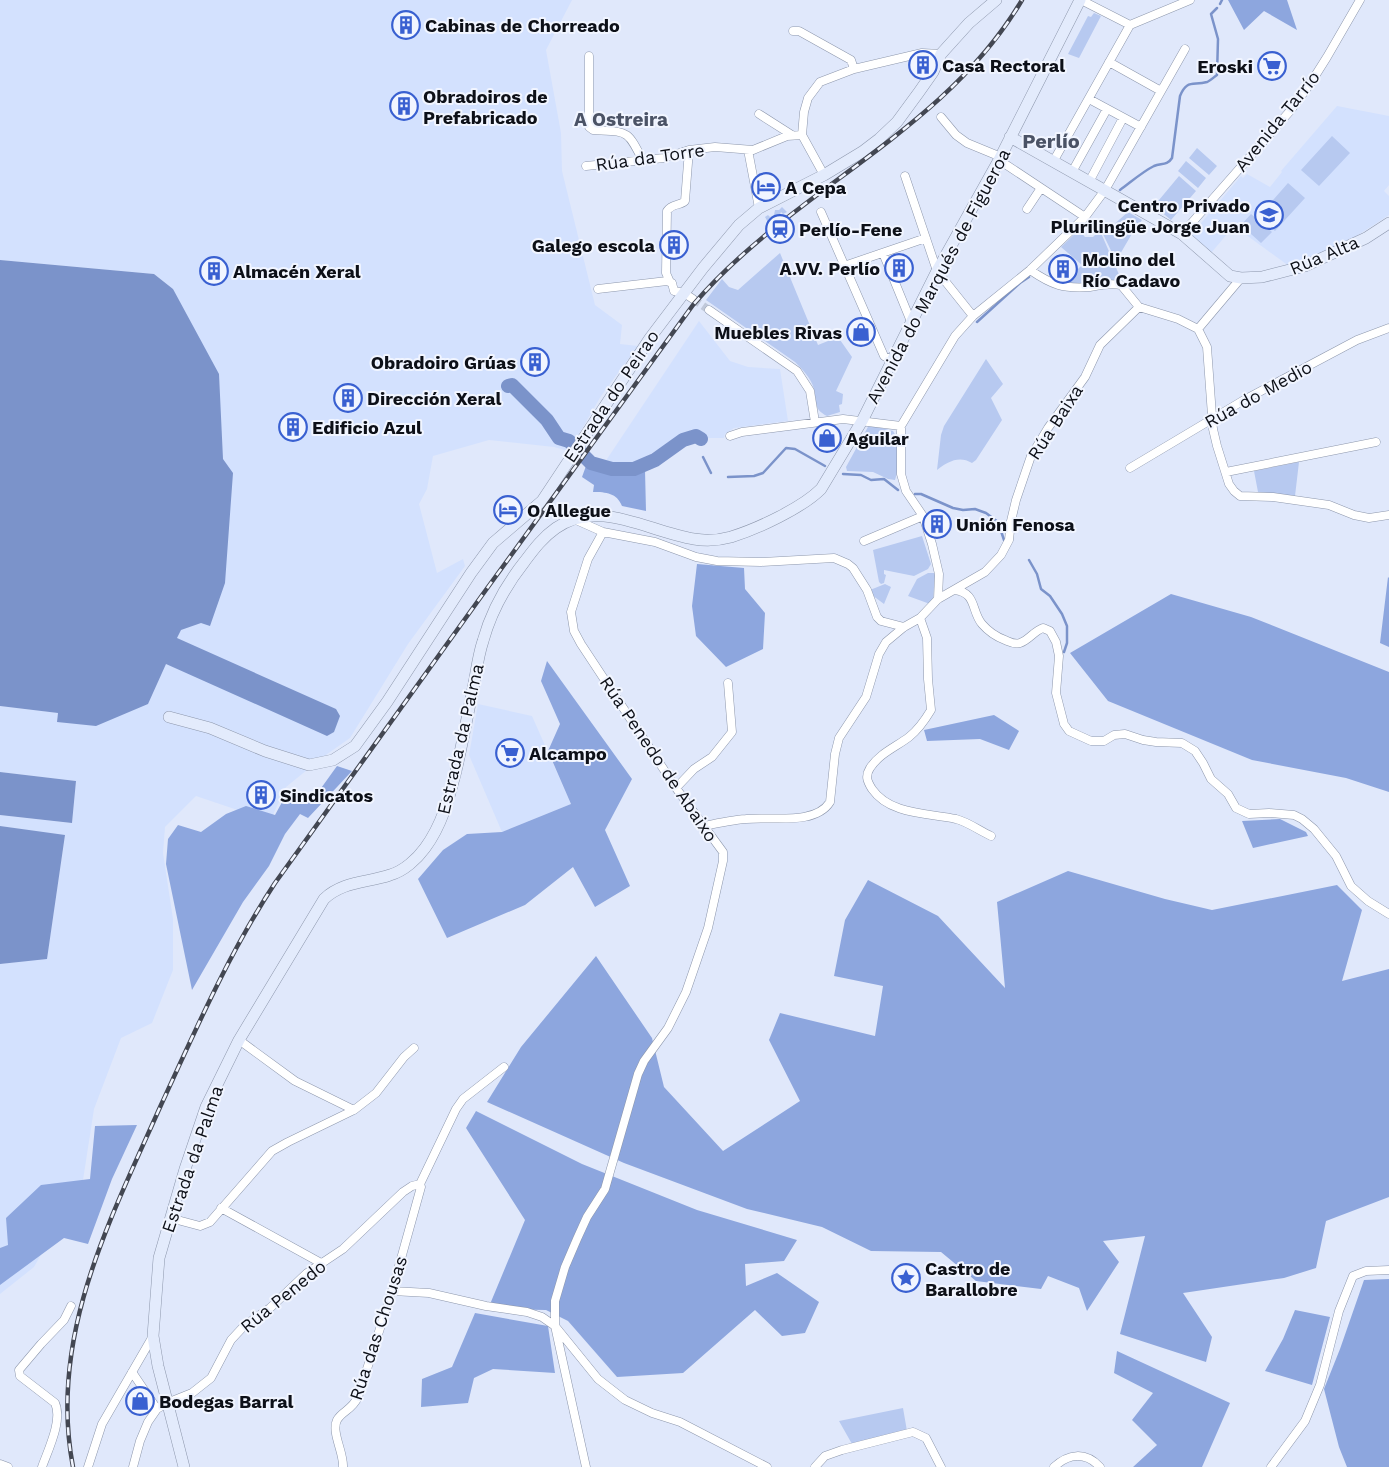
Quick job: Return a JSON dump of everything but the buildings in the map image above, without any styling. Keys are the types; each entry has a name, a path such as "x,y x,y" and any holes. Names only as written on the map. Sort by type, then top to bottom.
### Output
{"street":[{"name":"Estrada do Peirao","path":"169,718 210,728 265,751 308,765 333,760 355,746 392,695 471,573 493,543 542,501 650,338 688,296 739,225 759,208 824,175 862,152 879,139 897,122 933,72 941,54 969,23 996,0"},
{"path":"1081,0 1130,25"},
{"name":"Avenida do Marqués de Figueroa","path":"833,471 862,421 937,271 1000,159 1081,0"},
{"path":"1053,162 1130,25 1190,0"},
{"name":"Avenida Tarrío","path":"1182,234 1290,111 1310,84 1360,0"},
{"path":"793,31 799,30 851,60 854,69"},
{"path":"938,599 939,574 923,516 906,491 900,474 901,426 955,336 973,316 1030,270 1085,216 1105,190 1160,91 1186,49"},
{"path":"824,175 802,135 804,112 808,98 820,82 854,69 922,54 941,54"},
{"path":"589,56 589,127 593,130 622,132 632,140 643,161"},
{"path":"1109,62 1160,91"},
{"path":"1089,99 1141,127"},
{"path":"1072,172 1107,109"},
{"path":"759,114 792,135"},
{"path":"941,117 956,136 1000,159 1085,216"},
{"path":"1089,182 1123,118"},
{"name":"Rúa da Torre","path":"586,166 664,158 689,150 715,147 748,150 759,148 792,135 802,135"},
{"path":"1010,137 1182,234 1230,276 1241,278 1198,330"},
{"path":"688,296 674,291 666,273 666,211 672,205 683,204 685,201 689,150"},
{"path":"748,150 759,208"},
{"path":"905,176 937,271 973,316"},
{"path":"1027,209 1041,188"},
{"path":"821,212 884,356 893,360"},
{"name":"Rúa Alta","path":"1241,278 1262,277 1305,266 1366,238 1389,223"},
{"path":"844,266 926,238"},
{"path":"883,253 912,324"},
{"path":"1030,270 1048,282 1068,288 1112,283 1122,285 1139,308 1178,319 1198,330 1206,347 1213,429 1217,446 1234,492 1240,496 1273,497 1330,505 1354,515 1369,518 1389,515"},
{"path":"598,288 670,282"},
{"name":"Rúa Baixa","path":"704,826 748,819 785,820 810,815 827,807 830,802 835,754 839,738 866,697 879,654 886,642 904,627 920,618 938,599 985,572 1001,555 1009,540 1016,500 1031,456 1084,377 1100,345 1139,308"},
{"path":"708,310 797,371 810,391 815,422"},
{"name":"Rúa do Medio","path":"1130,468 1244,400 1357,340 1389,328"},
{"path":"730,436 742,432 843,419 901,426"},
{"path":"1226,472 1376,442"},
{"name":"Estrada da Palma","path":"184,1467 162,1406 153,1336 160,1258 170,1218 206,1107 239,1040 324,899 340,888 392,875 404,869 424,849 432,837 448,802 459,759 482,642 496,605 516,572 541,541 555,528 573,518 592,516 613,517 694,539 729,538 759,526 813,496 821,489 833,471"},
{"path":"864,541 923,516"},
{"path":"573,518 604,532 655,542 696,557 760,562 834,558 848,564 852,568 867,590 877,617 881,621 904,627"},
{"name":"Rúa Penedo de Abaixo","path":"586,1467 555,1326 555,1302 566,1267 587,1217 605,1189 638,1074 644,1061 664,1034 681,1005 708,928 723,860 723,852 676,788 580,644 574,631 571,612 573,604 588,558 604,532"},
{"path":"955,590 962,591 970,597 981,623 989,632 1003,639 1015,644 1020,643 1036,630 1043,628 1050,631 1056,642 1059,656 1056,693 1064,724 1069,731 1091,741 1104,741 1114,735 1125,734 1143,740 1182,743 1195,751 1204,763 1211,779 1228,794 1236,808 1249,814 1282,814 1302,819 1314,829 1336,856 1351,886 1368,901 1389,914"},
{"path":"920,618 927,638 931,710 916,731 890,748 870,768 866,775 868,782 880,799 888,805 940,818 958,820 991,836"},
{"path":"676,788 694,769 712,756 732,732 728,683"},
{"path":"239,1040 295,1081 354,1110"},
{"path":"170,1218 200,1226 210,1222 272,1151 354,1110 376,1093 404,1057 414,1048"},
{"name":"Rúa das Chousas","path":"343,1467 343,1455 335,1431 336,1423 352,1407 358,1397 392,1291 421,1188 420,1184 463,1099 504,1067"},
{"name":"Rúa Penedo","path":"162,1406 192,1394 211,1378 231,1340 244,1326 270,1308 307,1273 343,1249 403,1192 412,1186 420,1184"},
{"path":"221,1208 321,1263"},
{"path":"1271,1467 1305,1421 1320,1385 1339,1311 1352,1279 1354,1276 1366,1271 1389,1270"},
{"path":"392,1291 429,1293 486,1306 526,1312 542,1317 555,1326 598,1379 625,1400 652,1413 680,1422 767,1467"},
{"path":"42,1467 55,1428 58,1409 55,1403 20,1376 19,1373 41,1344 64,1320 71,1306"},
{"path":"88,1467 102,1424 153,1336"},
{"path":"132,1372 162,1406 148,1422 140,1440 133,1467"},
{"path":"815,1467 825,1456 914,1432 926,1438 941,1467"},
{"path":"1054,1467 1061,1460 1072,1456 1081,1456 1100,1467"},
{"path":"0,1464 8,1467"}],"shaded area":[{"path":"0,0 572,0 546,50 561,133 562,171 595,305 622,325 620,344 638,346 601,396 569,451 554,447 489,440 433,456 427,489 419,504 437,573 463,559 465,566 408,644 350,738 286,787 270,821 196,796 165,827 163,853 173,919 173,970 152,1023 121,1038 94,1109 83,1180 34,1267 0,1294 0,964 47,958 65,836 0,826 0,815 72,823 76,781 0,772 0,706 58,713 57,721 223,459 173,289 154,274 0,260"},
{"path":"1228,0 1287,0 1297,30 1264,11 1244,30"},
{"path":"1094,13 1101,16 1079,58 1068,54 1088,16 1091,17"},
{"path":"1337,106 1389,116 1389,185 1384,191 1389,196 1389,215 1355,237 1289,266 1234,226 1211,253 1191,235 1241,176 1243,178 1247,174 1270,187 1281,171"},
{"path":"1332,136 1350,153 1319,186 1301,170"},
{"path":"1197,148 1217,166 1209,175 1189,158"},
{"path":"1186,161 1206,178 1198,188 1178,171"},
{"path":"1179,176 1196,191 1171,220 1154,206"},
{"path":"1288,183 1305,198 1275,231 1258,217"},
{"path":"782,207 787,212 783,214 781,212 778,219 772,218 773,221 769,224 765,217 774,215 775,210 779,210"},
{"path":"1128,212 1142,220 1116,261 1103,234"},
{"path":"1251,214 1272,232 1261,243 1241,225"},
{"path":"1079,230 1085,237 1093,237 1098,232 1101,233 1121,279 1078,284 1065,282 1082,265 1061,247"},
{"path":"780,253 818,345 838,337 852,357 836,391 843,394 842,404 839,405 840,412 827,416 819,411 811,381 795,362 706,300 722,279 729,287 738,290"},
{"path":"0,260 154,274 173,289 219,374 223,459 233,473 225,583 210,626 201,623 181,630 177,638 336,709 340,716 334,732 327,736 166,664 148,704 96,726 57,722 58,713 0,706"},
{"path":"699,321 730,361 748,367 780,369 788,421 734,428 725,434 724,438 704,438 691,430 637,462 605,462"},
{"path":"986,359 1003,384 991,398 1002,420 976,460 972,463 962,460 953,461 937,470 941,435 944,426"},
{"path":"869,425 893,431 896,436 899,455 895,480 873,472 847,471 846,467"},
{"path":"1299,462 1295,496 1258,492 1254,471"},
{"path":"586,466 619,474 645,470 646,511 622,506 617,498 610,494 593,492 594,485 582,477"},
{"path":"922,536 931,564 928,569 914,576 884,570 886,575 884,583 881,584 873,550"},
{"path":"697,564 744,568 745,589 765,613 763,649 726,667 696,636 692,606"},
{"path":"928,573 934,573 935,576 933,598 930,604 908,596 917,579"},
{"path":"1389,578 1389,647 1380,643"},
{"path":"885,584 891,587 884,604 872,595 870,590"},
{"path":"1171,594 1251,617 1389,672 1389,792 1346,778 1252,760 1108,701 1070,653"},
{"path":"547,661 632,779 605,830 630,886 595,907 573,867 525,905 447,938 418,879 443,850 467,834 502,832 571,804 548,751 560,724 541,681"},
{"path":"478,704 532,716 571,804 502,832 469,755"},
{"path":"994,715 1019,731 1009,750 980,739 927,741 924,730"},
{"path":"337,766 352,771 308,818 300,814 285,834 269,866 243,902 192,990 166,864 168,839 178,825 201,832 226,814 246,806 275,815 287,793 307,803 319,791"},
{"path":"0,772 76,781 72,823 0,815"},
{"path":"1280,819 1306,832 1308,836 1253,848 1242,821"},
{"path":"0,826 65,835 47,959 0,964"},
{"path":"1068,871 1165,899 1212,910 1337,885 1362,910 1342,981 1389,969 1389,1197 1326,1221 1316,1268 1284,1278 1183,1293 1212,1337 1206,1362 1120,1334 1145,1236 1103,1241 1119,1262 1087,1311 1079,1288 1048,1276 1041,1289 976,1281 941,1252 871,1251 822,1227 747,1209 624,1163 487,1102 521,1047 596,956 652,1038 664,1087 723,1151 800,1101 769,1040 780,1013 875,1036 883,986 834,976 845,920 868,880 938,916 1005,988 997,902"},
{"path":"476,1111 582,1164 697,1210 797,1240 784,1261 745,1264 746,1286 777,1273 819,1302 805,1333 782,1336 755,1310 683,1373 617,1377 568,1321 546,1310 488,1309 525,1220 466,1128"},
{"path":"137,1125 112,1179 88,1244 64,1238 0,1285 0,1248 8,1245 6,1218 41,1185 90,1179 95,1126"},
{"path":"1389,1279 1389,1467 1347,1467 1339,1447 1324,1389 1364,1280"},
{"path":"1295,1310 1330,1317 1312,1385 1265,1371 1283,1339"},
{"path":"475,1313 548,1326 555,1373 493,1369 474,1378 468,1403 421,1407 422,1379 452,1367"},
{"path":"1117,1351 1230,1403 1202,1467 1133,1467 1157,1445 1132,1420 1153,1393 1114,1373"},
{"path":"903,1408 907,1431 852,1444 839,1421"}],"waterway":[{"path":"1220,4 1222,0"},
{"path":"1120,190 1150,168 1170,161 1172,158 1180,96 1188,85 1207,82 1217,75 1218,39 1211,14 1217,8"},
{"path":"977,322 1029,277"},
{"path":"508,386 512,385 547,420 559,438 569,441 591,463 612,469 634,469 655,460 683,440 696,436 701,439"},
{"path":"728,477 754,476 763,473 786,448 795,449 825,466"},
{"path":"703,457 711,473"},
{"path":"843,474 861,475 871,480 884,479 898,490"},
{"path":"915,494 921,494 953,508 963,510 975,509 986,513 998,522 1004,540"},
{"path":"1029,560 1037,574 1041,589 1050,596 1062,614 1067,626 1067,643 1064,652"}],"tunnel":[{"path":"693,299 709,310"}],"railway":[{"path":"73,1467 68,1419 69,1372 76,1326 104,1236 200,1020 228,964 275,883 693,305 732,264 775,227 909,125 951,88 989,47 1022,0"}],"place":[{"name":"Cabinas de Chorreado","path":"406,25"},
{"name":"Casa Rectoral","path":"923,65"},
{"name":"Eroski","path":"1272,66"},
{"name":"Obradoiros de Prefabricado","path":"404,106"},
{"name":"A Cepa","path":"766,187"},
{"name":"Centro Privado Plurilingüe Jorge Juan","path":"1269,215"},
{"name":"Perlío-Fene","path":"780,229"},
{"name":"Galego escola","path":"674,245"},
{"name":"A.VV. Perlío","path":"899,268"},
{"name":"Molino del Río Cadavo","path":"1063,269"},
{"name":"Almacén Xeral","path":"214,271"},
{"name":"Muebles Rivas","path":"861,332"},
{"name":"Obradoiro Grúas","path":"535,362"},
{"name":"Dirección Xeral","path":"348,398"},
{"name":"Edificio Azul","path":"293,427"},
{"name":"Aguilar","path":"827,438"},
{"name":"O Allegue","path":"508,510"},
{"name":"Unión Fenosa","path":"937,524"},
{"name":"Alcampo","path":"510,753"},
{"name":"Sindicatos","path":"261,795"},
{"name":"Castro de Barallobre","path":"906,1278"},
{"name":"Bodegas Barral","path":"140,1401"}],"district":[{"name":"A Ostreira","path":"621,119"},
{"name":"Perlío","path":"1051,141"}]}
